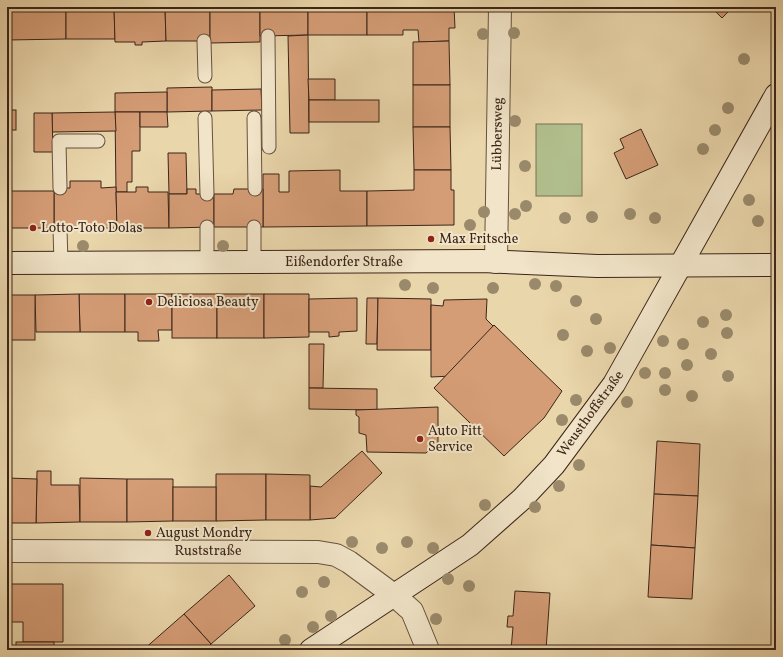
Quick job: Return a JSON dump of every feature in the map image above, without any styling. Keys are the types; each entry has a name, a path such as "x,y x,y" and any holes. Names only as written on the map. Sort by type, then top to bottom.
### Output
{"street":[{"name":"Lübbersweg","path":"496,262 500,7"},
{"name":"Weusthoffstraße","path":"312,650 470,545 522,499 554,464 614,384 776,95"},
{"name":"Eißendorfer Straße","path":"7,263 496,262 598,266 776,265"},
{"name":"Ruststraße","path":"7,551 318,552 336,555 349,562 395,596 412,611 428,650"}],"lane":[{"path":"268,36 269,147"},
{"path":"204,41 204,76"},
{"path":"205,118 207,194"},
{"path":"254,118 255,189"},
{"path":"60,188 59,141 98,141"},
{"path":"207,227 207,262"},
{"path":"254,227 254,262"},
{"path":"60,228 61,263"}],"green space":[{"path":"536,124 582,124 582,196 536,196"}],"building":[{"path":"7,7 66,7 66,39 7,40"},
{"path":"66,7 114,7 115,39 66,39"},
{"path":"114,7 165,7 166,41 142,42 142,45 135,45 135,42 115,42"},
{"path":"165,7 210,7 210,41 166,41"},
{"path":"210,7 260,7 260,42 210,43"},
{"path":"260,7 308,7 308,35 260,36"},
{"path":"308,7 367,7 367,35 308,35"},
{"path":"367,7 454,7 455,28 449,28 449,41 419,42 418,30 403,30 403,35 367,35"},
{"path":"711,7 733,7 722,18"},
{"path":"308,35 309,133 290,133 288,36"},
{"path":"449,41 450,85 413,85 413,42"},
{"path":"308,79 335,79 335,100 309,100"},
{"path":"413,85 450,85 450,127 413,127"},
{"path":"212,87 212,111 167,112 167,88"},
{"path":"261,89 262,110 212,111 212,90"},
{"path":"167,92 167,112 115,112 115,93"},
{"path":"309,100 379,100 379,122 309,122"},
{"path":"7,110 16,110 16,130 7,130"},
{"path":"115,112 140,112 140,151 132,151 132,182 127,182 127,192 116,192"},
{"path":"115,112 116,131 52,132 52,113"},
{"path":"140,112 167,112 168,127 140,127"},
{"path":"34,113 52,113 53,152 34,152"},
{"path":"413,127 450,127 451,170 414,170"},
{"path":"641,129 658,165 626,179 614,153 624,148 620,139"},
{"path":"168,153 186,153 187,194 169,194"},
{"path":"340,170 340,191 367,191 367,226 263,227 263,174 279,174 279,192 289,192 289,171"},
{"path":"414,170 451,170 451,190 454,190 454,225 367,226 367,191 414,190"},
{"path":"70,181 101,181 101,188 116,187 117,228 54,228 54,188 70,188"},
{"path":"136,187 148,187 148,192 168,192 169,228 117,228 116,192 136,192"},
{"path":"187,189 196,189 196,194 214,194 214,227 169,228 169,194 187,194"},
{"path":"234,189 263,189 263,227 214,227 214,194 233,194"},
{"path":"7,191 54,191 54,228 7,228"},
{"path":"79,294 125,294 125,332 80,332"},
{"path":"79,294 80,332 36,332 35,295"},
{"path":"125,294 172,294 172,330 158,330 159,341 138,341 138,332 125,332"},
{"path":"172,294 217,294 217,338 172,338"},
{"path":"217,294 264,294 264,338 217,338"},
{"path":"264,294 309,294 309,337 264,338"},
{"path":"7,295 35,295 35,340 7,340"},
{"path":"357,298 357,331 339,332 339,336 329,337 329,332 309,332 309,299"},
{"path":"367,298 378,298 377,344 366,344"},
{"path":"378,298 431,299 431,350 377,350"},
{"path":"487,299 486,319 496,329 452,376 431,377 431,305 443,306 444,300"},
{"path":"494,325 562,391 544,418 504,456 434,388"},
{"path":"309,344 324,344 323,388 309,388"},
{"path":"309,388 377,389 377,410 309,409"},
{"path":"438,407 438,442 426,453 367,452 366,435 359,433 359,417 356,415 356,410"},
{"path":"657,441 700,444 698,496 654,494"},
{"path":"362,451 382,473 335,518 310,520 310,486 321,487"},
{"path":"37,471 51,471 51,485 79,485 80,522 36,523"},
{"path":"216,474 266,474 266,520 216,521"},
{"path":"266,474 310,475 310,520 266,520"},
{"path":"7,478 37,479 36,523 7,523"},
{"path":"80,478 127,479 127,522 80,522"},
{"path":"127,479 173,479 173,521 127,522"},
{"path":"173,487 216,487 216,521 173,521"},
{"path":"654,494 698,496 695,548 651,545"},
{"path":"651,545 695,548 692,599 648,597"},
{"path":"229,575 255,606 211,644 184,614"},
{"path":"7,584 63,584 63,642 23,642 23,622 7,622"},
{"path":"515,591 550,593 546,650 511,650 513,627 507,627 508,616 513,616"},
{"path":"184,614 211,644 205,650 143,650"},
{"path":"16,642 54,642 54,650 16,650"}],"place":[{"name":"Lotto-Toto Dolas","path":"33,228"},
{"name":"Max Fritsche","path":"431,239"},
{"name":"Deliciosa Beauty","path":"149,302"},
{"name":"Auto Fitt Service","path":"420,439"},
{"name":"August Mondry","path":"148,533"}]}
